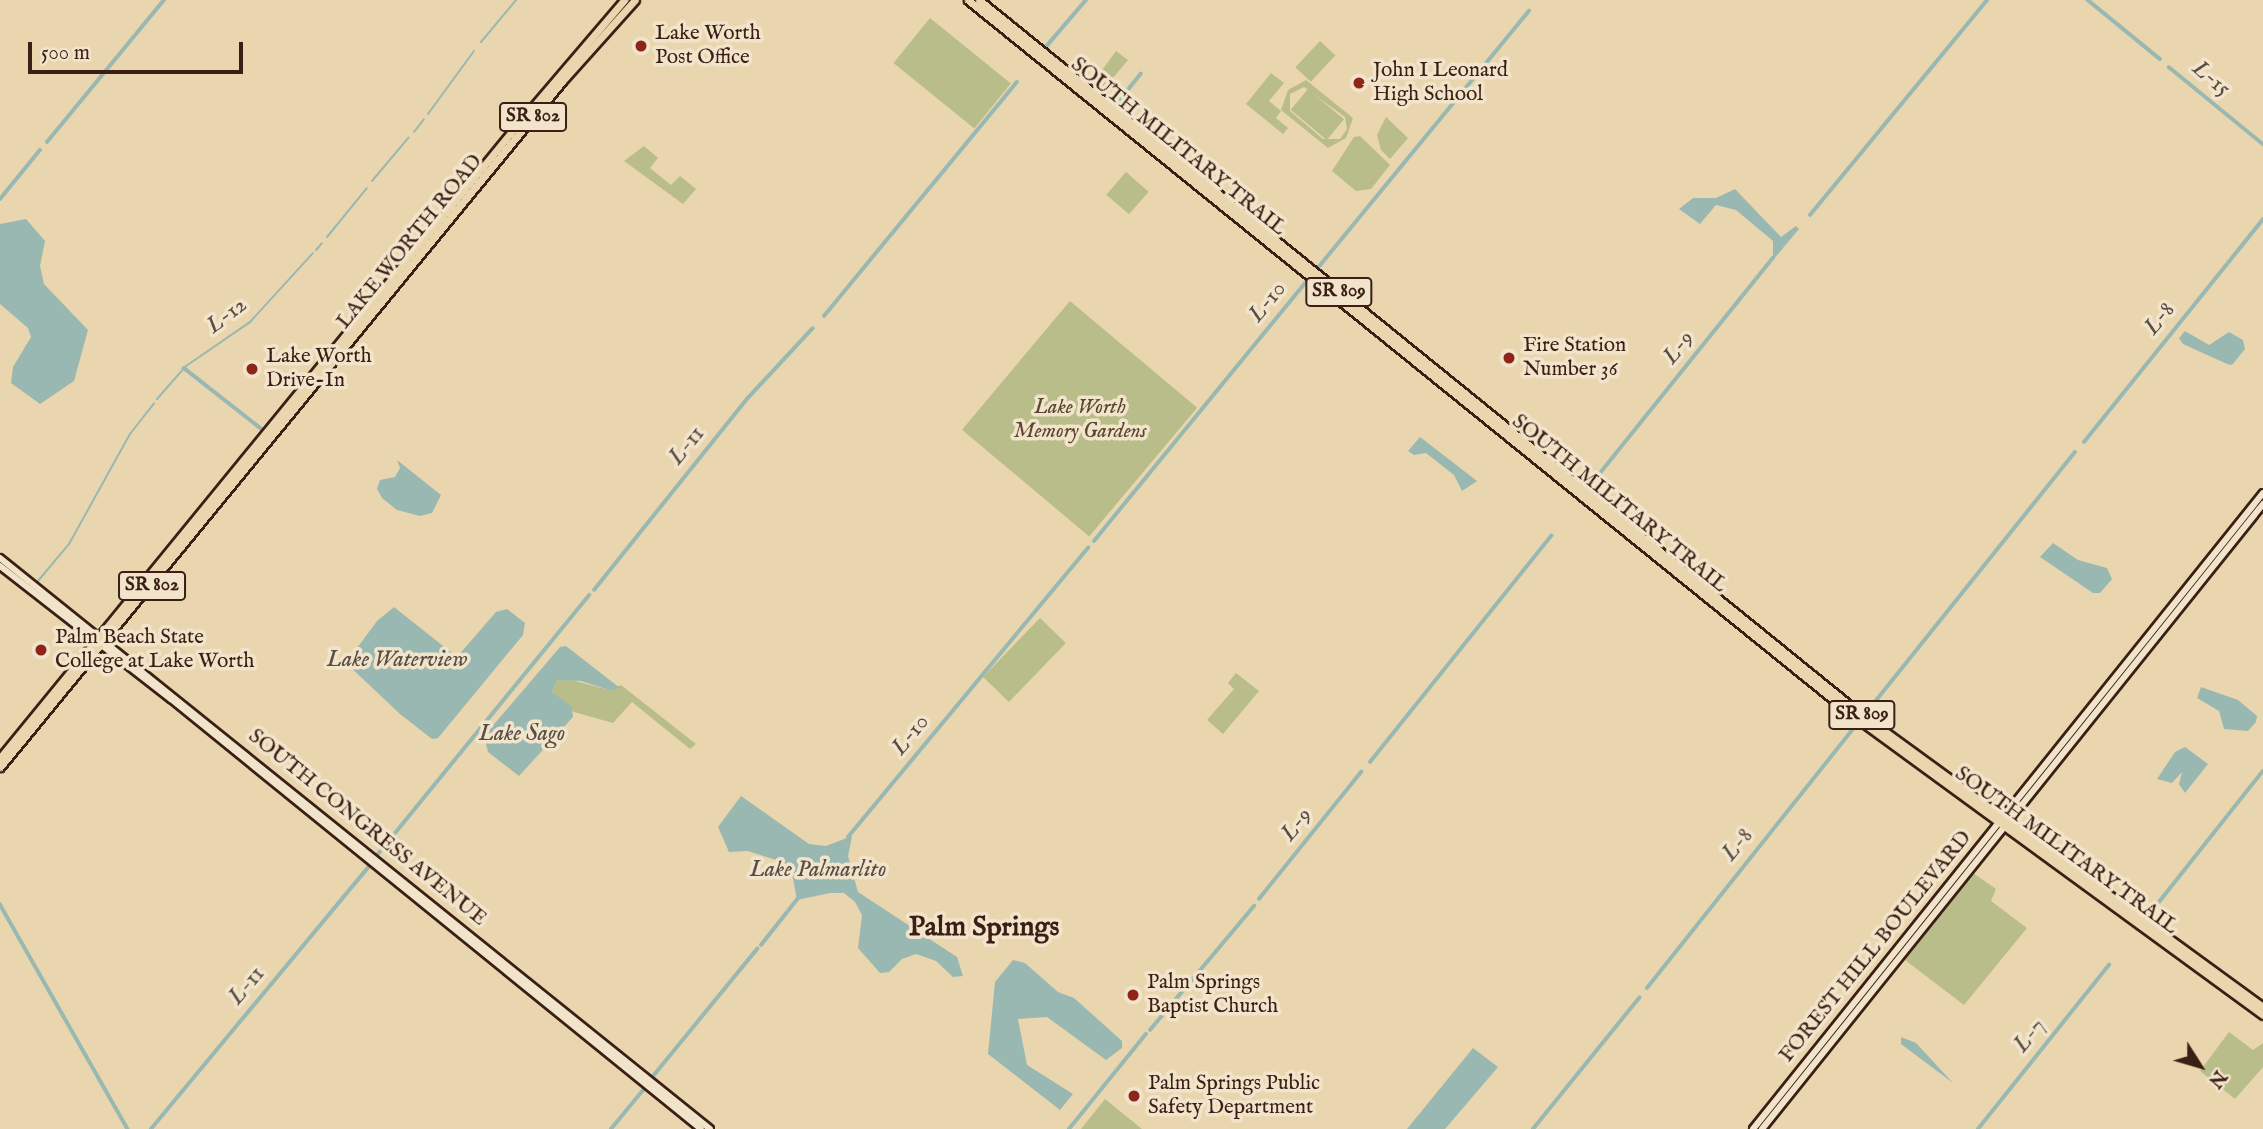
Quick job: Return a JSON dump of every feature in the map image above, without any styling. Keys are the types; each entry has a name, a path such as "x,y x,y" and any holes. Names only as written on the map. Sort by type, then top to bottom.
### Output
{"main road":[{"name":"LAKE WORTH ROAD","path":"0,758 148,591 167,555 379,303 422,257 446,216 624,0"},
{"name":"LAKE WORTH ROAD","path":"0,767 101,641 159,571 198,531 367,324 390,284 434,237 564,79 635,0"},
{"name":"SOUTH MILITARY TRAIL","path":"973,1 994,13 1329,284 1649,552 1682,570 1868,727 1938,772 2086,886 2174,950 2198,964"},
{"name":"SOUTH MILITARY TRAIL","path":"973,1 1295,265 1551,464 1761,642 1826,687 1901,748 2165,936 2235,995 2263,1011"},
{"path":"1295,265 1329,284"},
{"path":"1542,464 1551,464"},
{"name":"FOREST HILL BOULEVARD","path":"1762,1129 1913,941 2057,748 2148,647 2162,617 2263,493"},
{"name":"FOREST HILL BOULEVARD","path":"1753,1129 1902,944 2057,761 2090,718 2097,698 2263,504"},
{"path":"1593,506 1605,508"},
{"path":"198,531 207,507"},
{"path":"1606,517 1617,518"},
{"name":"SOUTH CONGRESS AVENUE","path":"0,558 442,919 473,936 579,1022 701,1129"},
{"name":"SOUTH CONGRESS AVENUE","path":"0,566 249,754 569,1022 627,1066 639,1070 710,1129"},
{"path":"2057,748 2057,761"},
{"path":"238,754 249,754"},
{"path":"252,765 263,766"},
{"path":"2086,886 2113,898"},
{"path":"2135,922 2165,936"},
{"path":"1902,944 1913,941"},
{"path":"2198,964 2216,972 2263,1011"},
{"path":"569,1022 579,1022"}],"green space":[{"path":"930,18 1011,83 974,129 893,63"},
{"path":"1320,41 1335,55 1311,82 1295,67"},
{"path":"1116,51 1128,60 1101,92 1092,84"},
{"path":"1271,73 1284,83 1269,101 1281,111 1276,118 1288,128 1283,134 1246,104"},
{"path":"1306,80 1353,118 1346,138 1328,148 1281,110 1288,90","holes":["1304,87 1345,117 1347,129 1340,139 1323,139 1290,111 1290,94"]},
{"path":"1308,89 1344,119 1327,140 1291,110"},
{"path":"1386,117 1408,138 1390,159 1381,150 1377,135"},
{"path":"1360,136 1390,165 1371,189 1356,191 1332,171 1354,137"},
{"path":"644,146 658,158 650,168 671,185 680,176 696,189 683,204 624,161"},
{"path":"1126,172 1149,192 1129,214 1106,195"},
{"name":"Lake Worth Memory Gardens","path":"1070,301 1197,408 1089,536 962,430"},
{"path":"1040,618 1066,643 1009,702 983,677"},
{"path":"1236,673 1259,691 1223,734 1207,720 1234,689 1228,683"},
{"path":"564,678 609,690 621,685 696,744 690,749 632,702 613,723 574,712 552,692 557,680"},
{"path":"1973,873 1996,889 1991,901 2027,928 1964,1005 1905,960"},
{"path":"2229,1032 2253,1050 2263,1043 2263,1067 2235,1099 2200,1071"},
{"path":"1105,1099 1142,1129 1081,1129"}],"water":[{"path":"1735,189 1781,237 1796,226 1799,229 1773,260 1773,241 1736,210 1716,205 1700,224 1679,209 1693,198 1716,198"},
{"path":"26,219 45,241 40,266 44,284 88,330 74,381 40,404 11,383 13,367 31,337 28,328 0,304 0,224"},
{"path":"2185,331 2209,345 2229,332 2243,340 2245,349 2232,365 2227,364 2183,344 2179,338"},
{"path":"1420,437 1477,481 1462,491 1454,475 1426,453 1414,455 1408,451"},
{"path":"397,460 441,495 432,513 420,516 397,510 382,498 377,489 380,480 395,477 400,468"},
{"path":"2053,543 2078,560 2107,568 2112,579 2100,593 2093,593 2040,557"},
{"name":"Lake Waterview","path":"394,607 457,657 496,612 507,609 525,623 523,635 438,738 432,739 400,714 346,663 377,621"},
{"name":"Lake Sago","path":"566,646 620,688 609,690 581,681 557,680 552,692 572,707 573,717 519,776 488,752 484,736 560,647"},
{"path":"2201,687 2238,700 2257,716 2256,722 2248,731 2224,729 2219,711 2197,698"},
{"path":"2185,747 2208,764 2185,793 2179,784 2182,772 2172,783 2157,779 2175,752"},
{"name":"Lake Palmarlito","path":"741,796 809,844 826,846 852,836 848,856 858,892 957,957 963,976 953,977 936,961 916,954 902,959 889,972 880,973 858,948 862,915 855,902 844,893 797,900 792,873 776,860 748,851 729,852 718,827"},
{"path":"1013,960 1025,963 1058,992 1074,998 1122,1041 1122,1048 1106,1060 1047,1017 1018,1019 1027,1065 1073,1094 1060,1110 988,1054 995,982"},
{"path":"1901,1037 1916,1043 1953,1083 1901,1044"},
{"path":"1473,1048 1498,1067 1445,1129 1407,1129"}],"waterway":[{"path":"47,142 164,0"},
{"name":"L-12","path":"481,42 516,0"},
{"name":"L-11","path":"1045,48 1086,0"},
{"name":"L-9","path":"1810,215 1987,0"},
{"name":"L-15","path":"2088,0 2160,59"},
{"name":"L-10","path":"1317,269 1529,11"},
{"name":"L-12","path":"428,114 474,51"},
{"name":"L-15","path":"2169,67 2263,144"},
{"path":"1118,102 1141,74"},
{"name":"L-11","path":"824,316 1017,82"},
{"name":"L-12","path":"414,132 424,119"},
{"name":"L-12","path":"372,181 409,137"},
{"path":"0,199 40,150"},
{"name":"L-12","path":"327,237 367,188"},
{"name":"L-8","path":"2084,442 2263,219"},
{"name":"L-12","path":"316,250 322,243"},
{"name":"L-12","path":"157,399 186,366 250,322 313,253"},
{"name":"L-9","path":"1588,488 1773,258"},
{"name":"L-10","path":"1094,541 1308,280"},
{"name":"L-11","path":"594,590 747,399 812,329"},
{"path":"184,368 263,430"},
{"name":"L-12","path":"38,581 69,544 130,434 154,403"},
{"name":"L-8","path":"1866,713 2075,452"},
{"name":"L-9","path":"1370,762 1551,536"},
{"name":"L-10","path":"848,837 1088,548"},
{"name":"L-11","path":"378,854 589,595"},
{"name":"L-8","path":"1647,988 1857,724"},
{"name":"L-7","path":"2159,902 2263,771"},
{"name":"L-9","path":"1259,899 1361,772"},
{"name":"L-11","path":"151,1129 370,865"},
{"name":"L-10","path":"761,945 799,897"},
{"path":"0,904 128,1129"},
{"name":"L-9","path":"1150,1030 1254,906"},
{"name":"L-10","path":"654,1075 757,949"},
{"name":"L-7","path":"1978,1129 2109,965"},
{"name":"L-8","path":"1533,1129 1639,998"},
{"name":"L-9","path":"1069,1129 1146,1034"},
{"name":"L-10","path":"611,1129 644,1089"}],"place":[{"name":"Lake Worth Post Office","path":"641,46"},
{"name":"John I Leonard High School","path":"1359,83"},
{"name":"Fire Station Number 36","path":"1509,358"},
{"name":"Lake Worth Drive-In","path":"252,369"},
{"name":"Palm Beach State College at Lake Worth","path":"41,650"},
{"name":"Palm Springs Baptist Church","path":"1133,995"},
{"name":"Palm Springs Public Safety Department","path":"1134,1096"}],"district":[{"name":"Palm Springs","path":"984,928"}]}
